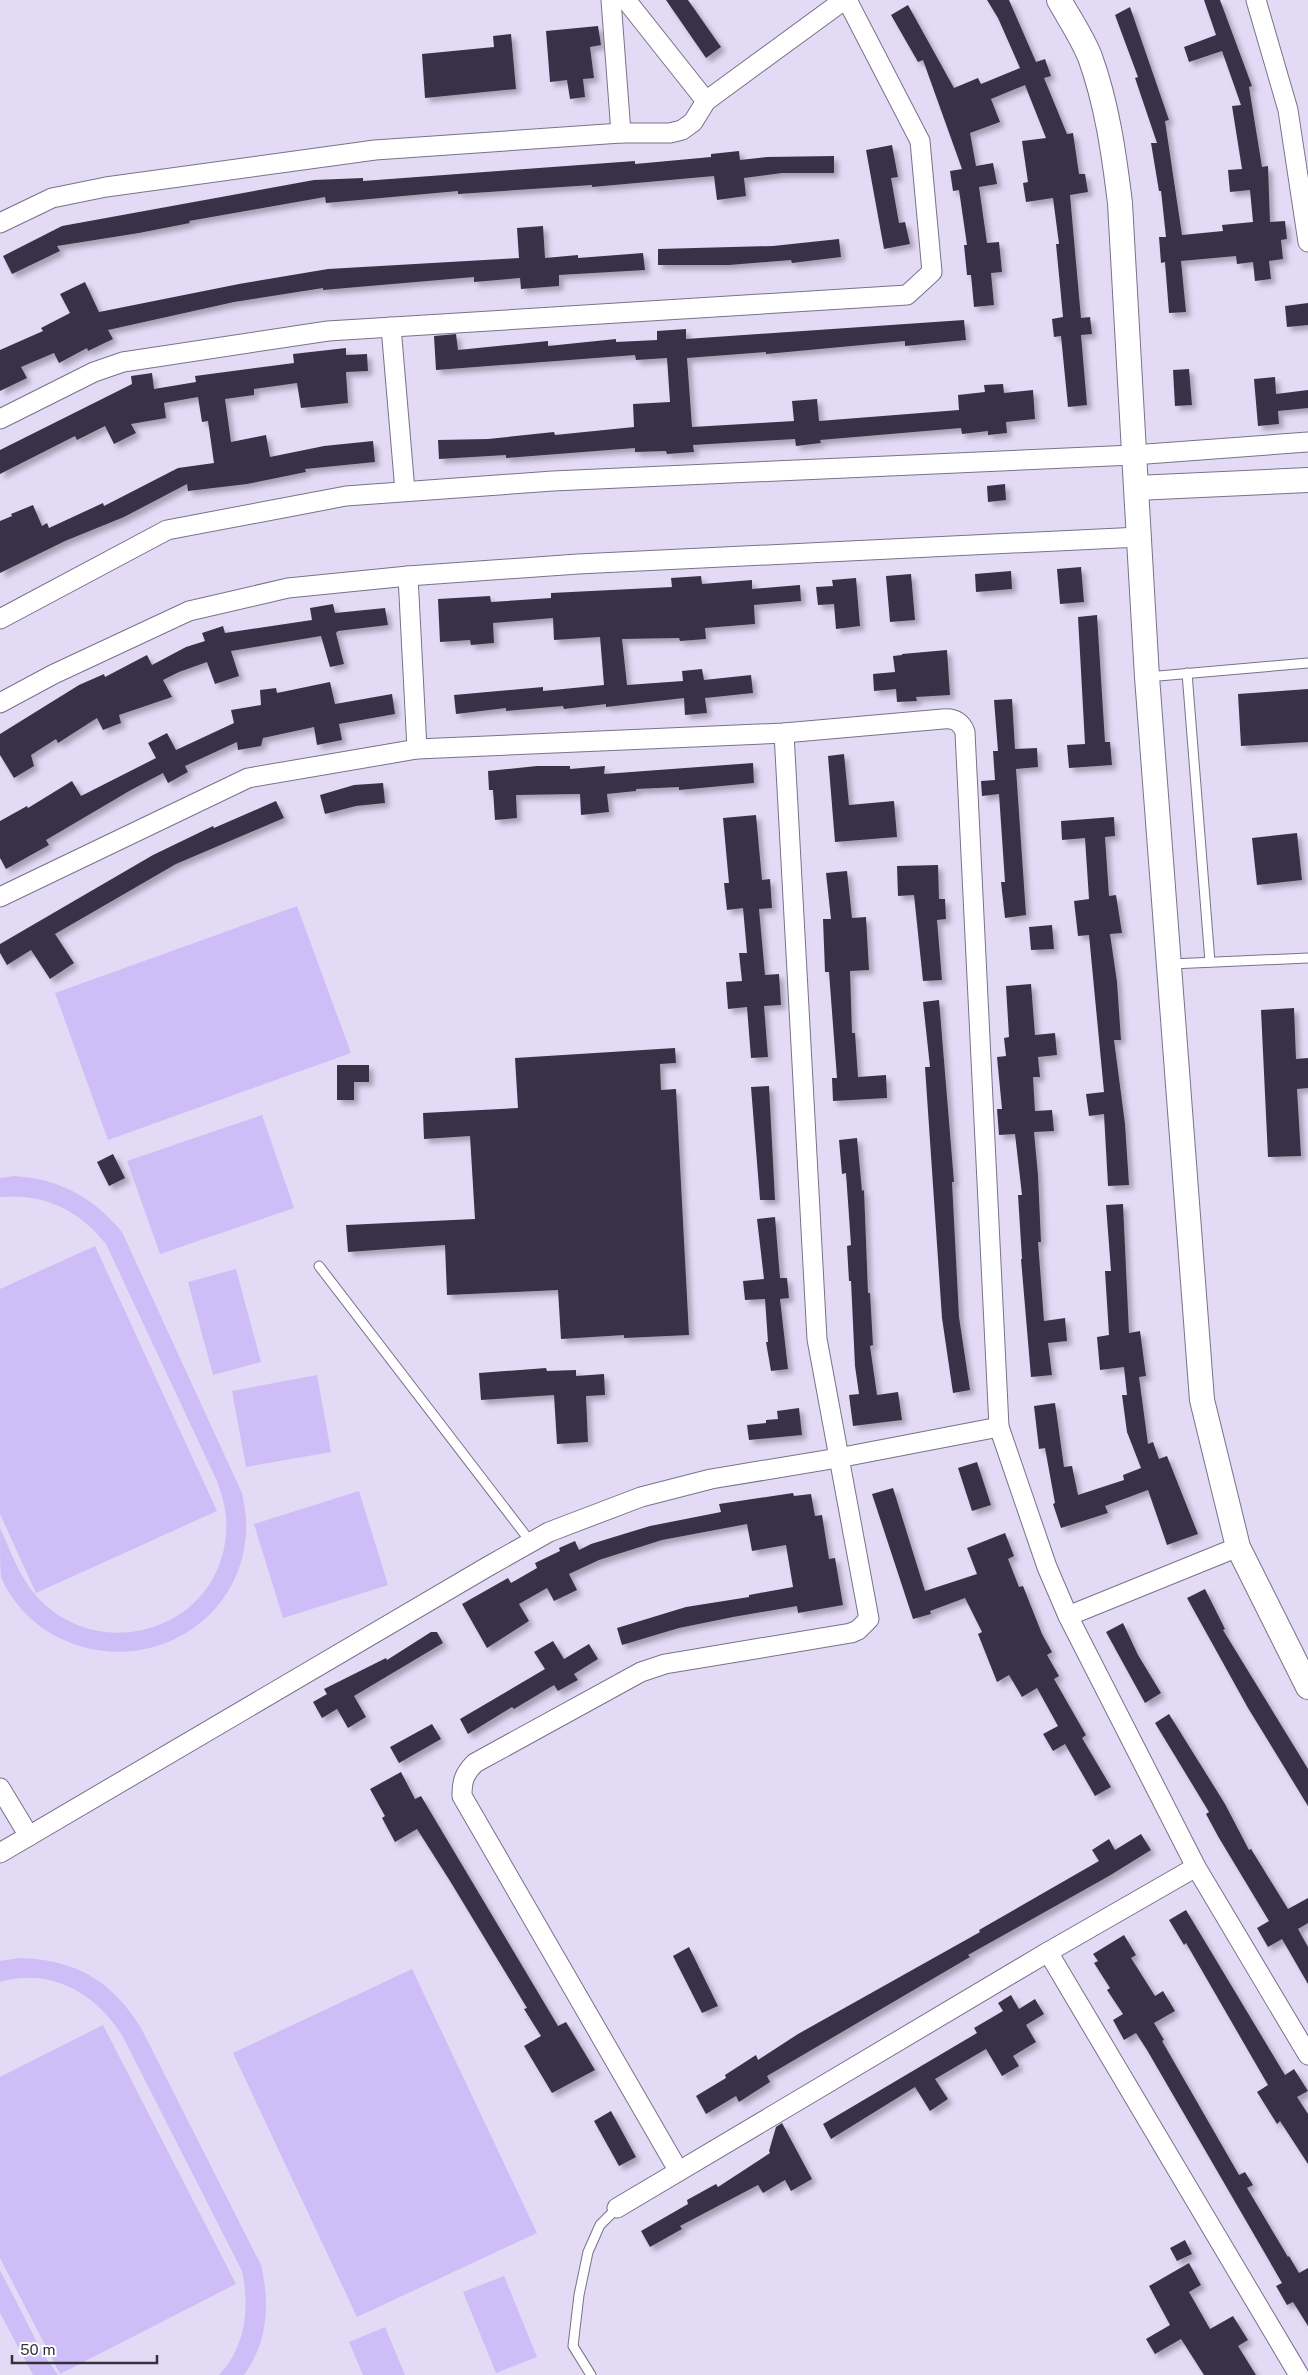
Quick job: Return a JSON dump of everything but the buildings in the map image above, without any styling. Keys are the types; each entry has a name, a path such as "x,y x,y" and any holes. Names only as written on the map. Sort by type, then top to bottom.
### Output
{"street":[{"path":"611,0 621,133"},
{"path":"626,0 706,101"},
{"path":"0,223 52,198 106,187 375,150 621,133 670,133 682,130 693,122 706,101 846,0 920,142 932,272 907,294 328,331 123,362 94,372 0,419"},
{"path":"1059,0 1089,56 1108,126 1120,203 1147,677 1202,1400 1238,1547 1308,1687"},
{"path":"1256,0 1288,110 1308,242"},
{"path":"391,327 405,491"},
{"path":"0,619 167,530 346,496 553,480 1133,455 1308,442"},
{"path":"1136,488 1308,480"},
{"path":"0,703 54,674 189,611 288,588 408,576 578,564 1140,537"},
{"path":"408,576 417,748"},
{"path":"0,897 248,778 417,748 784,733 952,718 961,723 965,732 999,1427 1047,1567 1068,1616 1196,1867 1308,2054"},
{"path":"678,2170 462,1796 462,1783 466,1772 474,1763 641,1672 665,1664 851,1633 863,1626 869,1619 817,1339 784,733"},
{"path":"0,1853 530,1541 586,1517 641,1497 711,1480 999,1427"},
{"path":"1068,1616 1238,1547"},
{"path":"0,1788 29,1836"},
{"path":"617,2208 678,2170 1048,1952 1196,1867"},
{"path":"1048,1952 1299,2375"}],"lane":[{"path":"1147,677 1308,663"},
{"path":"1188,673 1210,962"},
{"path":"1169,965 1308,958"},
{"path":"319,1266 530,1541"},
{"path":"591,2375 573,2346 579,2295 588,2252 600,2225 617,2208"}],"shaded area":[{"path":"297,906 351,1053 108,1140 55,993"},
{"path":"262,1115 294,1208 160,1254 127,1161"},
{"path":"14,1176 46,1181 74,1192 99,1209 122,1232 242,1493 246,1514 246,1534 239,1569 223,1598 202,1622 175,1639 144,1649 112,1652 79,1646 47,1631 20,1608 9,1593 1,1577 0,1528 17,1566 28,1585 41,1601 67,1620 96,1631 127,1632 156,1626 182,1613 204,1592 219,1566 226,1533 224,1507 217,1481 106,1244 84,1222 59,1206 31,1198 16,1196 0,1197 0,1178"},
{"path":"95,1246 217,1511 36,1593 0,1514 0,1289"},
{"path":"236,1269 261,1362 213,1375 188,1282"},
{"path":"317,1375 331,1452 246,1467 232,1391"},
{"path":"359,1491 388,1585 283,1618 254,1524"},
{"path":"20,1958 58,1963 75,1968 90,1976 117,1997 141,2028 261,2265 266,2294 265,2322 258,2349 244,2375 219,2375 235,2352 244,2326 246,2298 242,2271 123,2037 100,2008 71,1988 54,1981 37,1978 19,1978 0,1982 0,1961"},
{"path":"412,1969 537,2233 357,2317 233,2053"},
{"path":"103,2025 236,2284 60,2374 0,2258 0,2077"},
{"path":"0,2270 42,2352 58,2375 33,2375 0,2313"},
{"path":"504,2276 537,2357 496,2373 463,2292"},
{"path":"385,2327 405,2375 363,2375 349,2342"}]}
